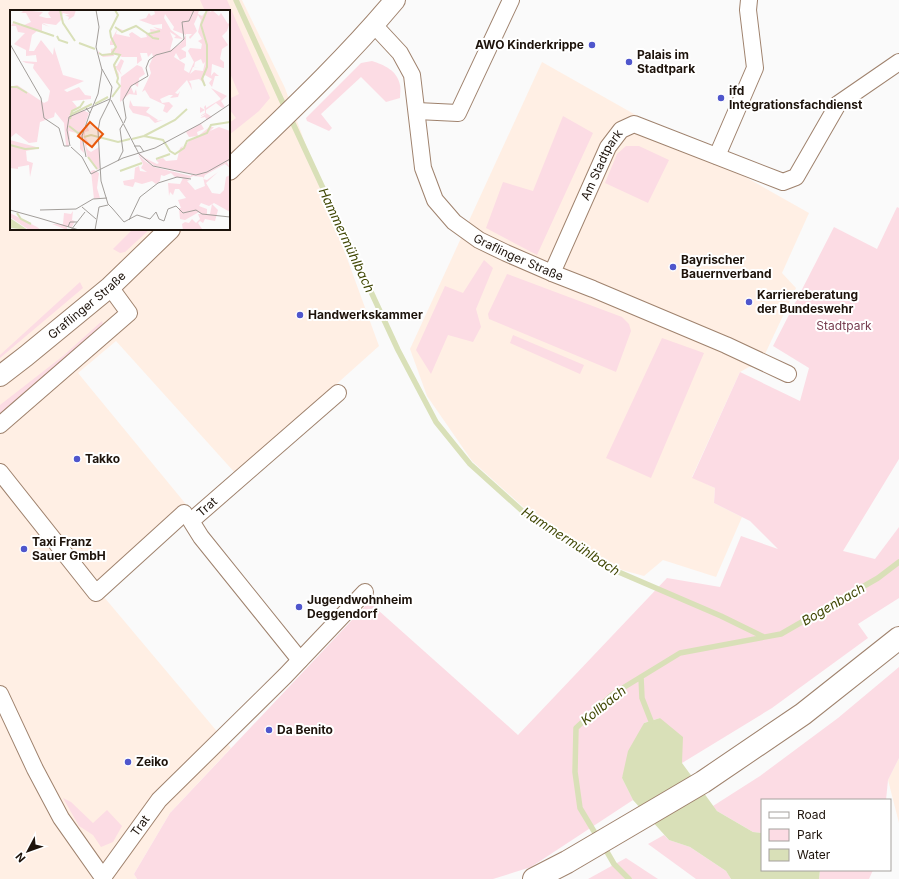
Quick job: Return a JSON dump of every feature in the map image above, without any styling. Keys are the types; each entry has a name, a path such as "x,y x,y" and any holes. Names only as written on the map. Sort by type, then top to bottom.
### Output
{"highway":[{"path":"534,879 568,862 703,782 803,714 899,638"}],"street":[{"path":"230,169 303,99 374,25 395,0"},
{"path":"417,111 458,113 512,0"},
{"path":"717,156 755,68 748,10 749,0"},
{"name":"Graflinger Straße","path":"374,25 400,52 412,75 424,168 435,200 454,222 478,240 552,273 593,288 726,345 788,374"},
{"name":"Am Stadtpark","path":"552,273 608,147 620,130 634,124 783,182 796,177 838,104 899,62"},
{"name":"Graflinger Straße","path":"0,376 110,287 169,230"},
{"path":"0,425 129,313 110,287"},
{"name":"Trat","path":"300,660 201,537 191,521 338,393"},
{"name":"Trat","path":"0,472 96,593 184,513"},
{"name":"Trat","path":"0,694 34,769 61,818 104,878 159,800 285,676 365,592"}],"shaded area":[{"path":"0,0 242,0 285,88 379,346 236,474 116,341 78,373 194,514 104,597 231,748 170,813 134,874 137,879 0,879"},
{"path":"542,62 809,213 782,273 796,288 759,367 749,367 740,372 692,477 715,488 714,503 742,517 716,577 663,560 644,576 622,570 531,514 472,461 427,396 410,349"},
{"path":"899,758 899,823 888,780"}],"green space":[{"path":"200,0 227,0 270,98 259,111 230,134 230,122 236,118 230,110 230,98 239,94 230,73 230,10 205,10"},
{"path":"372,61 385,66 396,75 400,86 400,98 386,102 361,77 321,114 332,128 329,131 307,121 306,118 361,63"},
{"path":"563,116 593,133 537,255 486,228 503,182 533,191"},
{"path":"626,146 639,146 669,160 648,203 605,183 617,154"},
{"name":"Stadtpark","path":"897,207 899,208 899,459 843,551 875,559 899,527 899,598 858,624 868,638 772,708 682,763 660,718 644,723 622,778 633,800 531,867 493,879 137,879 134,874 170,813 369,602 518,735 667,578 720,587 741,536 778,549 750,521 714,503 715,488 692,478 740,372 800,401 809,368 773,346 834,227 877,249"},
{"path":"132,230 149,230 125,252 120,253 113,249"},
{"path":"484,260 493,268 476,309 481,327 473,342 448,335 431,374 416,350 445,286 463,293"},
{"path":"507,274 622,317 629,324 631,331 616,372 489,319 488,314"},
{"path":"80,282 83,288 0,358 0,355"},
{"path":"102,321 103,324 0,419 0,405 63,356"},
{"path":"513,335 584,365 580,374 510,343"},
{"path":"662,338 704,353 651,478 606,458"},
{"path":"899,667 899,758 888,780 886,799 761,799 761,833 753,832 717,811 713,806 760,776 838,718"},
{"path":"63,798 71,802 93,823 107,810 122,826 113,842 101,847 93,835 79,826"},
{"path":"664,835 669,840 690,847 726,871 731,879 696,879 648,844"},
{"path":"626,858 658,879 588,879"},
{"path":"820,871 873,871 869,879 819,879"}],"water":[{"path":"660,718 683,737 682,763 717,811 753,832 761,833 761,871 820,871 819,879 731,879 726,871 690,847 669,840 633,800 622,778 628,751 644,723"}],"waterway":[{"name":"Hammermühlbach","path":"236,0 286,110"},
{"name":"Hammermühlbach","path":"290,117 398,350 436,422 470,464 529,517 607,567 721,616 764,637"},
{"name":"Kollbach","path":"598,838 580,808 575,772 576,728 613,694 680,653 781,634 878,578 899,562"},
{"path":"641,677 642,698 651,721"},
{"name":"Kollbach","path":"603,845 614,864 629,879"}],"place":[{"name":"AWO Kinderkrippe","path":"592,45"},
{"name":"Palais im Stadtpark","path":"629,62"},
{"name":"ifd Integrationsfachdienst","path":"721,98"},
{"name":"Bayrischer Bauernverband","path":"673,267"},
{"name":"Karriereberatung der Bundeswehr","path":"749,302"},
{"name":"Handwerkskammer","path":"300,315"},
{"name":"Takko","path":"77,459"},
{"name":"Taxi Franz Sauer GmbH","path":"24,549"},
{"name":"Jugendwohnheim Deggendorf","path":"299,607"},
{"name":"Da Benito","path":"269,730"},
{"name":"Zeiko","path":"128,762"}],"water label":[{"name":"Bogenbach","path":"833,604"}]}
